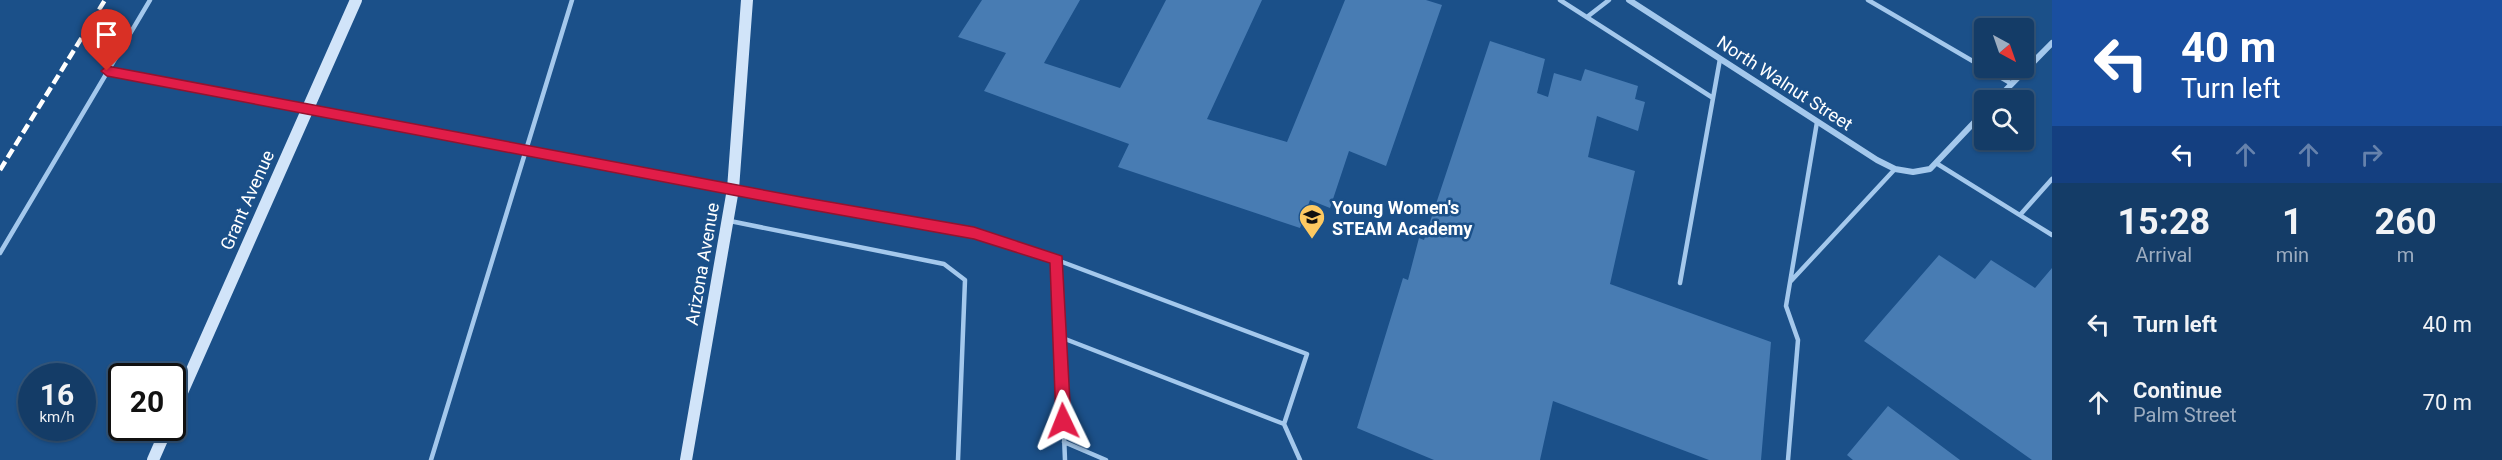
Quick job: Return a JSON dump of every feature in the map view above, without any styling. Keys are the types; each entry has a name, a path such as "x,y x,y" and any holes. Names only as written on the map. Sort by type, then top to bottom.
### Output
{"main road":[{"name":"Grant Avenue","path":"186,383 356,0"},
{"name":"Arizona Avenue","path":"686,460 733,189 747,0"},
{"path":"153,460 161,441"}],"street":[{"name":"North Walnut Street","path":"1629,0 1877,160 1895,169 1913,172 1930,169 1936,163"},
{"path":"2006,90 2052,43"},
{"path":"107,71 733,189"},
{"path":"1936,163 1974,123"}],"lane":[{"path":"0,253 150,0"},
{"path":"431,460 572,0"},
{"path":"1560,0 1713,98"},
{"path":"1587,17 1609,0"},
{"path":"1868,0 2012,84"},
{"path":"1680,283 1720,59"},
{"path":"1788,460 1797,340 1786,306 1817,122"},
{"path":"1936,163 2052,235"},
{"path":"1790,282 1895,169"},
{"path":"2020,215 2052,179"},
{"path":"733,189 974,233 1057,260 1307,354 1284,424 1300,460"},
{"path":"727,220 944,264 965,280 958,460"},
{"path":"1057,260 1065,460"},
{"path":"1060,337 1284,424"},
{"path":"1064,441 1106,460"}],"building":[{"path":"982,0 1080,0 1044,63 1120,88 1166,0 1262,0 1207,119 1287,142 1345,0 1426,0 1442,5 1386,166 1349,151 1330,208 1310,200 1300,228 1118,167 1129,144 984,91 1006,53 958,37"},
{"path":"1490,41 1545,59 1537,93 1548,97 1554,73 1581,81 1585,69 1638,86 1635,99 1645,102 1638,131 1597,116 1588,157 1635,171 1610,284 1771,342 1761,460 1709,460 1553,401 1540,460 1434,460 1357,428 1403,278 1408,280 1419,238 1424,240"},
{"path":"1939,255 1975,279 1991,260 2035,288 2052,268 2052,460 2032,460 1864,341"},
{"path":"1888,406 1960,460 1853,460 1847,455"}],"railway":[{"path":"0,170 105,0"}],"place":[{"name":"Young Women's STEAM Academy","path":"1312,240"}],"route":[{"path":"107,71 974,233 1057,260 1063,421"}]}
